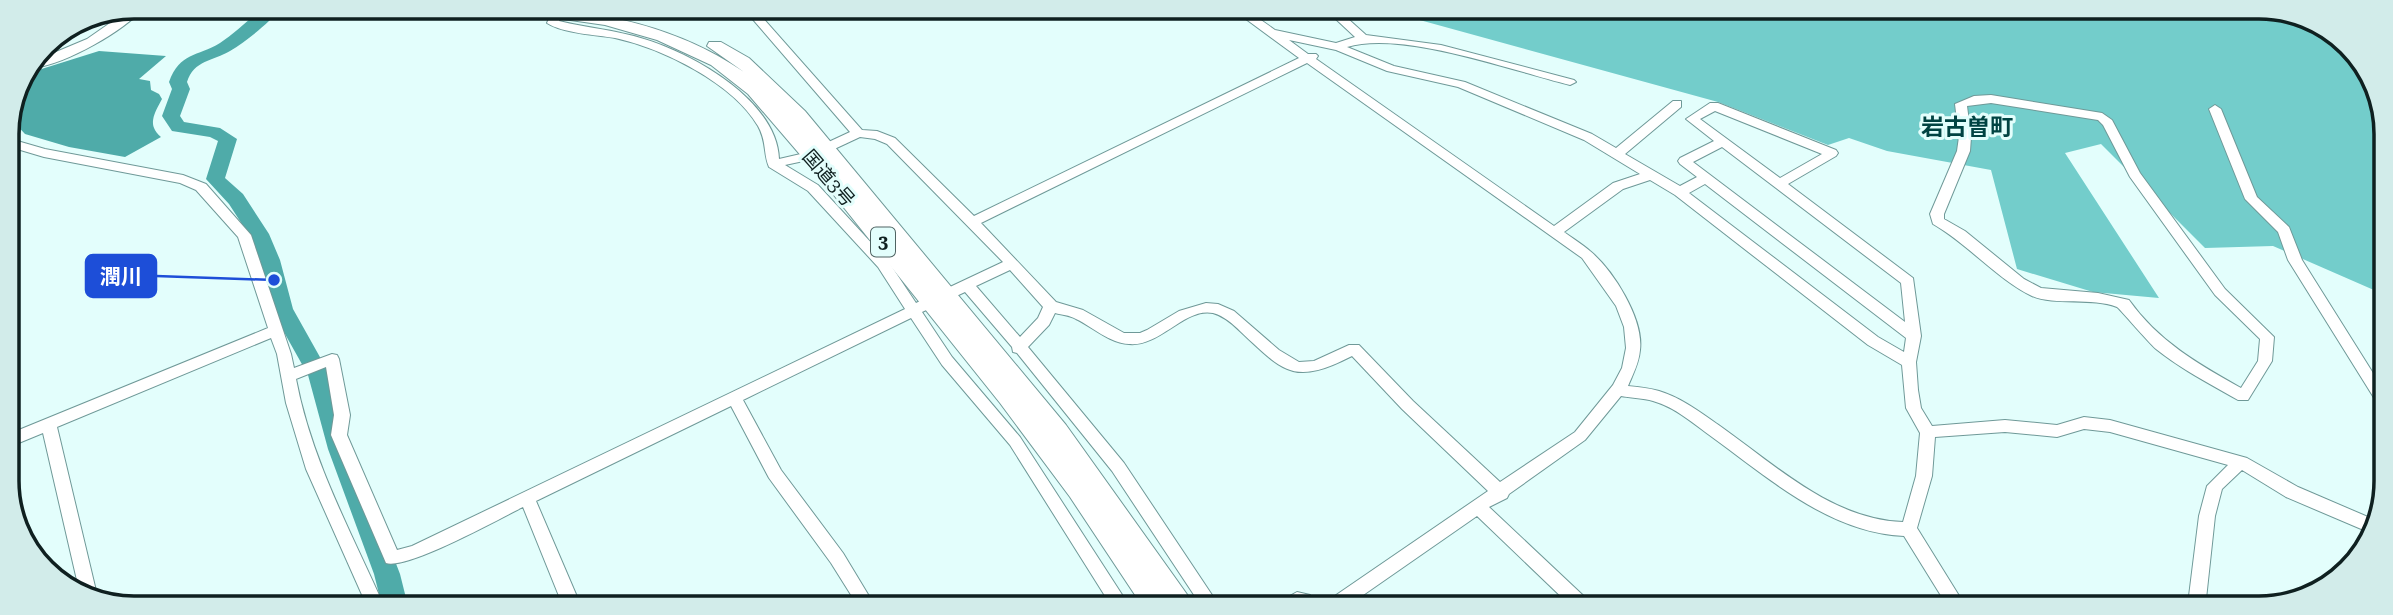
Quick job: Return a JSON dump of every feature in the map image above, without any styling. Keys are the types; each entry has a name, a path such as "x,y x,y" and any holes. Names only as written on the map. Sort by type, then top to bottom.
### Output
{"highway":[{"name":"国道3号","path":"598,19 656,33 711,59 742,79 816,152 931,303 1008,397 1078,490 1150,596"},
{"name":"国道3号","path":"650,19 682,30 743,62 799,115 816,152"},
{"name":"国道3号","path":"931,303 1058,431 1175,596"}],"street":[{"path":"555,19 554,23 646,43 695,66 728,87 752,109 766,128 775,154 773,164"},
{"path":"758,19 858,133"},
{"path":"1252,19 1556,231 1587,255 1619,294 1626,307 1633,352 1628,374 1620,390 1580,436 1351,596"},
{"path":"1341,19 1363,38"},
{"path":"47,60 93,41 123,20"},
{"path":"1272,33 1336,46 1391,69 1461,84 1588,137 1680,192 1863,333 1909,362"},
{"path":"971,223 1307,58 1363,38 1386,39 1459,54 1570,82"},
{"path":"1991,99 2102,117 2108,123 2134,174 2220,292 2267,337 2269,347 2262,370 2243,396 2171,354 2131,315 2124,304 2098,298 2038,293 2018,282 1938,220 1937,214 1965,146 1966,126 1961,114 1961,104 1991,99"},
{"path":"1616,155 1678,104"},
{"path":"1781,183 1832,153 1714,106 1692,118 1905,276 1910,286 1914,335 1909,362 1910,401 1928,432 1924,475 1909,529 1950,596"},
{"path":"2215,109 2251,199 2284,230 2295,260 2374,386"},
{"path":"773,164 816,152 858,133 877,135 891,141 1051,306 1075,312 1112,333 1135,339 1147,336 1204,307 1214,307 1224,311 1254,334 1287,364 1301,368 1311,368 1354,349 1396,396 1450,442 1501,493"},
{"path":"1723,142 1684,161 1914,335"},
{"path":"19,147 183,179 201,187 244,234 292,375 314,469 371,596"},
{"path":"773,164 813,188 883,264 931,303 947,360 1015,441 1115,596"},
{"path":"1556,231 1618,186 1653,174"},
{"path":"1680,192 1706,178"},
{"path":"292,375 332,359 342,415 339,435 392,558 415,552 1012,263"},
{"path":"968,286 1018,348 1057,390 1118,467 1205,596"},
{"path":"1018,348 1044,321 1051,306"},
{"path":"19,437 276,330"},
{"path":"1620,390 1657,396 1684,409 1806,496 1849,518 1880,528 1909,529"},
{"path":"734,398 775,474 837,558 861,596"},
{"path":"1928,432 2005,426 2057,431 2084,423 2110,426 2241,462 2292,492 2366,523"},
{"path":"48,424 87,585"},
{"path":"2197,596 2207,516 2215,486 2241,462"},
{"path":"527,497 568,596"},
{"path":"1479,508 1572,596"}],"shaded area":[{"path":"1416,19 2258,19 2296,25 2323,39 2340,53 2350,64 2368,97 2374,135 2374,290 2273,246 2205,248 2101,144 2065,153 2159,298 2093,292 2017,269 1991,170 1887,151 1849,138 1828,145 1718,102"},
{"path":"99,51 166,56 139,79 150,81 151,90 162,99 154,114 153,124 161,137 125,157 69,147 25,134 19,128 23,105 39,70"}],"waterway":[{"path":"259,19 225,47 193,60 182,70 178,82 181,89 171,116 178,127 214,132 228,139 215,179 236,199 259,234 270,260 282,309 319,375 340,449 387,574 392,596"}],"place":[{"name":"潤川","path":"274,280"}],"district":[{"name":"岩古曽町","path":"1967,127"}]}
